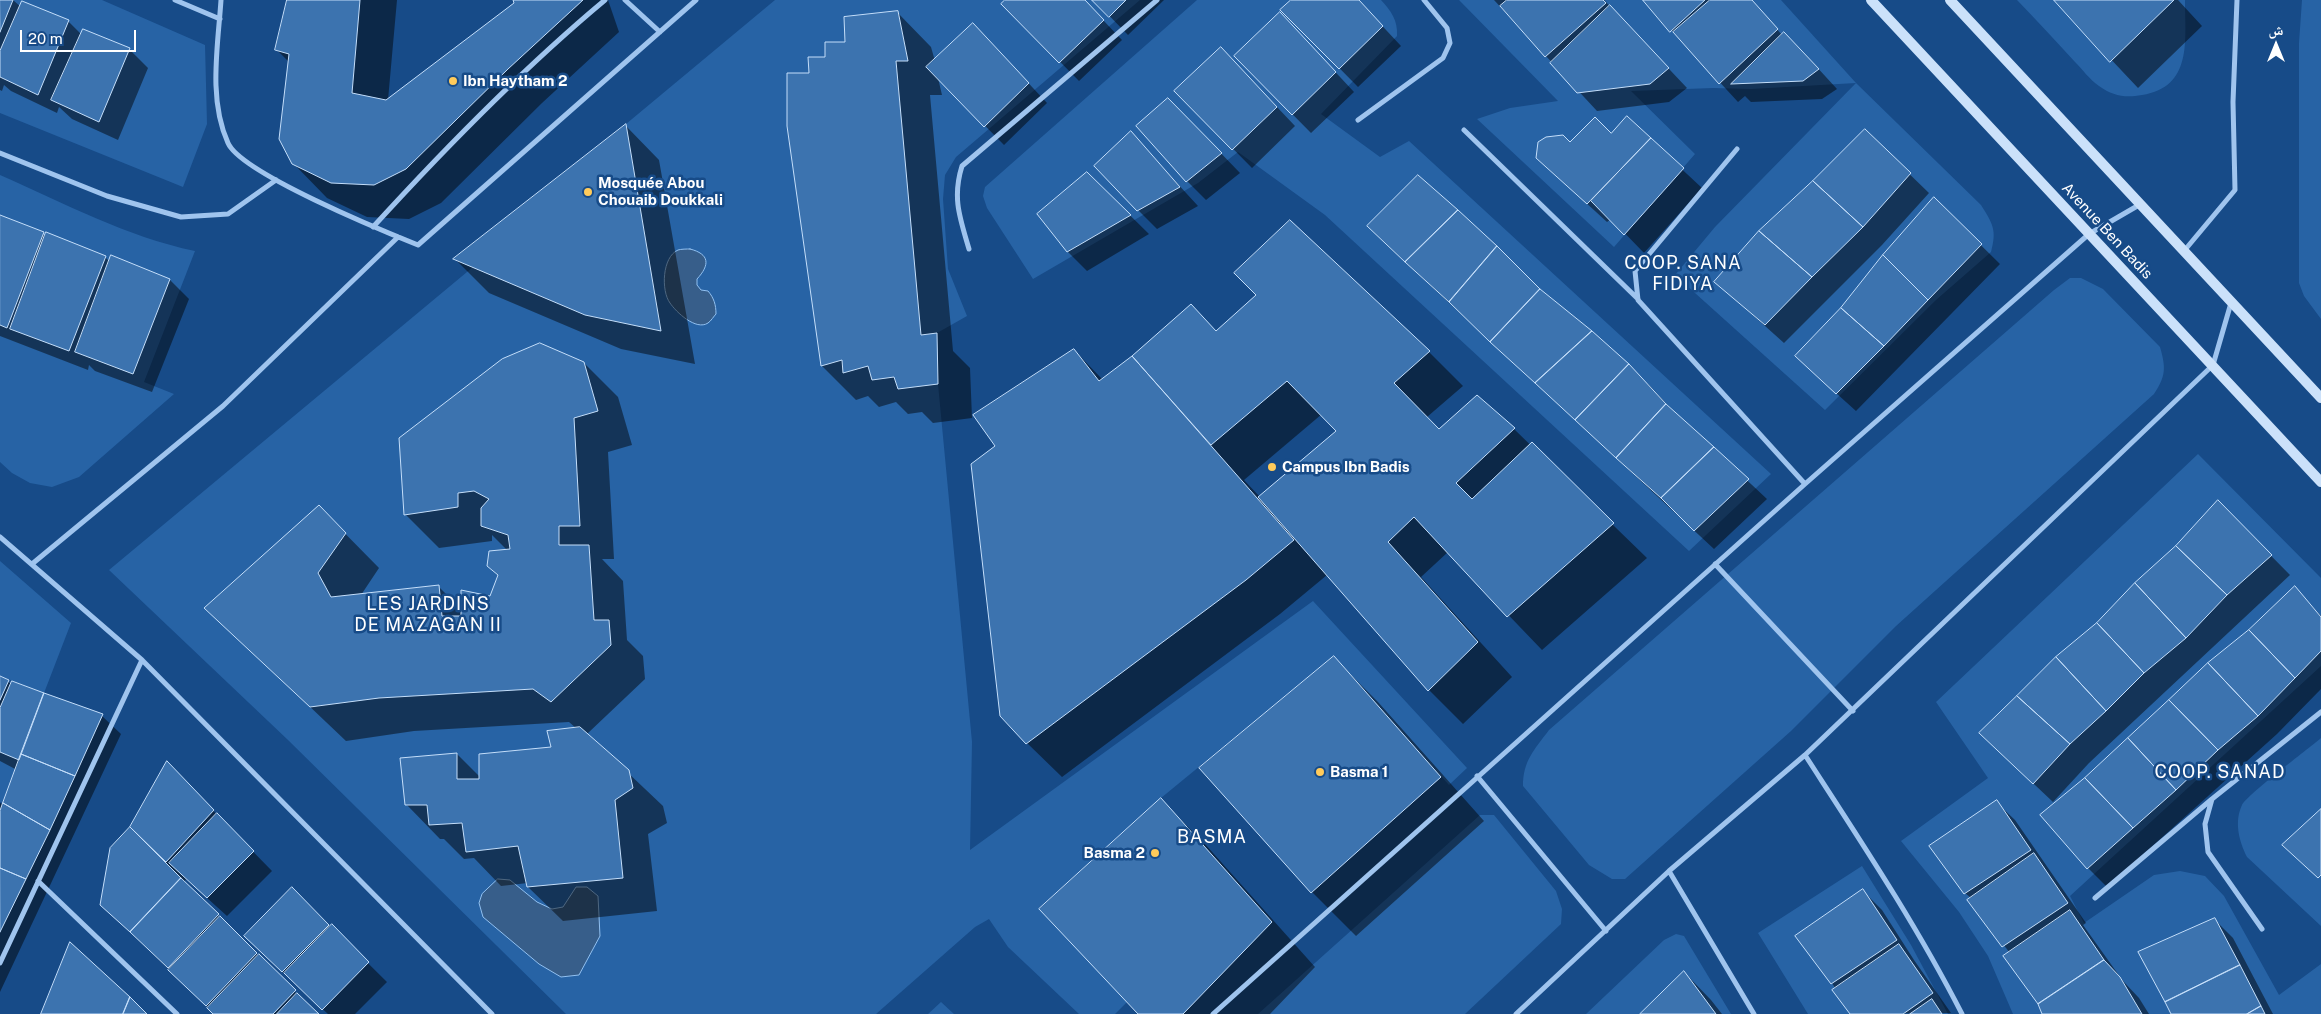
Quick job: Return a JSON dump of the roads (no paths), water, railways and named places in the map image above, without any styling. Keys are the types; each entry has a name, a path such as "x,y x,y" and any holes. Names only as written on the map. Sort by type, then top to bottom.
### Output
{"main road":[{"name":"Avenue Ben Badis","path":"1871,0 2321,482"},
{"path":"1950,0 2321,398"}],"street":[{"path":"175,0 220,20"},
{"path":"221,0 216,103 228,145 250,166 276,180 418,245 696,0"},
{"path":"373,226 477,116 569,30 605,0"},
{"path":"625,0 660,32"},
{"path":"969,248 957,207 957,182 962,166 1157,0"},
{"path":"1358,120 1444,58 1450,43 1447,28 1424,0"},
{"path":"2183,252 2235,190 2233,102 2237,0"},
{"path":"1464,130 1638,300 1805,484"},
{"path":"1638,300 1636,271 1737,149"},
{"path":"0,153 107,196 181,218 228,214 276,180"},
{"path":"1213,1014 1715,564 2089,234 2139,204"},
{"path":"32,564 223,406 398,237"},
{"path":"1516,1014 1669,871 1805,755 1853,711 2213,365 2231,303"},
{"path":"0,537 142,660 492,1014"},
{"path":"1715,564 1853,711"},
{"path":"0,962 142,660"},
{"path":"2095,898 2212,799 2321,712"},
{"path":"1805,755 1895,896 1937,966 1962,1014"},
{"path":"1477,776 1606,931"},
{"path":"2212,799 2205,824 2208,852 2262,929"},
{"path":"1669,871 1754,1014"},
{"path":"38,881 177,1014"}],"place":[{"name":"Ibn Haytham 2","path":"453,81"},
{"name":"Mosquée Abou Chouaib Doukkali","path":"588,192"},
{"name":"Campus Ibn Badis","path":"1272,467"},
{"name":"Basma 1","path":"1320,772"},
{"name":"Basma 2","path":"1155,853"}],"district":[{"name":"COOP. SANA FIDIYA","path":"1683,273"},
{"name":"LES JARDINS DE MAZAGAN II","path":"428,614"},
{"name":"COOP. SANAD","path":"2220,772"},
{"name":"BASMA","path":"1212,837"}]}
